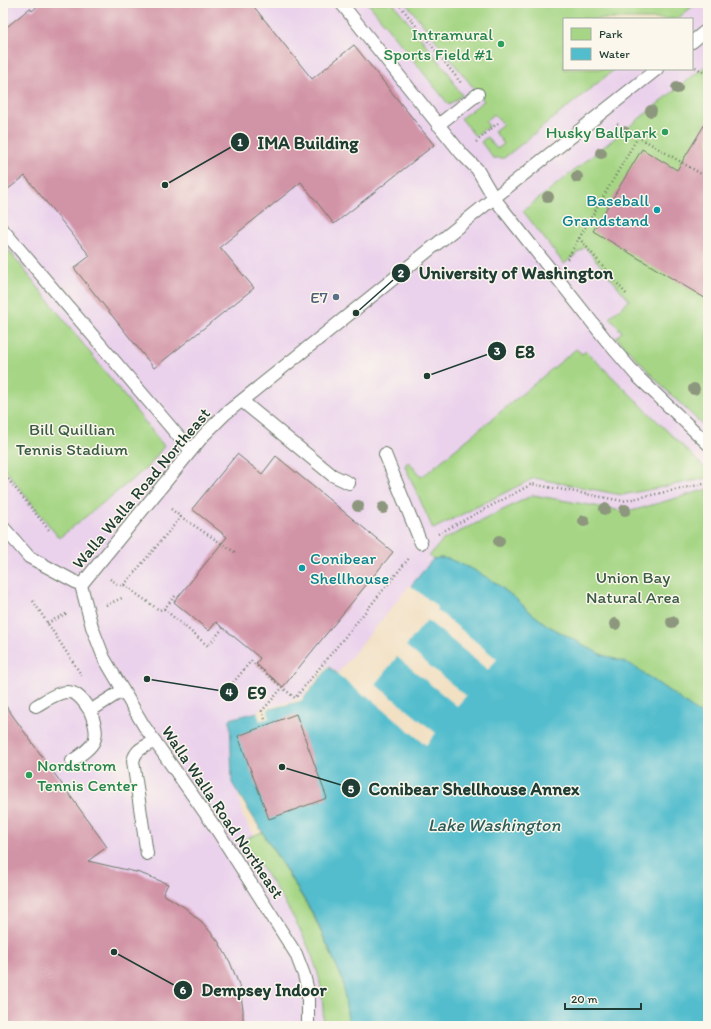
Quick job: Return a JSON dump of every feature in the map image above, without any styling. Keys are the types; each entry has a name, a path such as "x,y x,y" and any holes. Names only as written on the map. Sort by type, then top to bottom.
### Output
{"lane":[{"path":"341,3 438,125 477,169 494,198 606,340 637,376 708,444"},
{"path":"693,41 708,29"},
{"name":"Walla Walla Road Northeast","path":"308,1026 308,992 296,954 217,830 144,726 104,658 92,627 81,585 204,435 225,414 494,198 657,70"},
{"path":"438,125 478,94"},
{"path":"3,230 191,451"},
{"path":"242,400 332,476 349,483"},
{"path":"385,454 421,543"},
{"path":"3,527 29,557 81,585"},
{"path":"90,711 123,690"},
{"path":"36,706 54,695 73,692 82,700 90,711 95,722 97,735 88,750 72,761"},
{"path":"147,854 133,761 138,750 155,741"}],"path":[{"path":"398,3 462,84"},
{"path":"693,66 708,75"},
{"path":"473,144 500,121"},
{"path":"617,124 708,178"},
{"path":"556,277 638,137"},
{"path":"579,238 627,295"},
{"path":"3,473 20,497 49,530"},
{"path":"223,695 251,661 295,698 421,543 532,484 623,501 708,483"},
{"path":"171,509 236,553"},
{"path":"124,585 181,516"},
{"path":"110,580 119,585 124,585 159,610 164,609 176,595"},
{"path":"104,606 122,598"},
{"path":"33,602 83,678"},
{"path":"164,609 208,646 223,628"},
{"path":"47,623 74,610"},
{"path":"265,719 262,711 282,687"}],"shaded area":[{"path":"3,3 708,3 708,720 669,691 433,559 338,673 328,666 303,696 292,703 238,787 243,817 289,897 342,1026 3,1026"}],"green space":[{"path":"368,3 393,3 450,75 455,86 462,95 449,105"},
{"name":"Intramural Sports Field #1","path":"406,3 697,3 678,18 563,18 563,70 614,70 504,158 493,158 481,142 487,137 497,149 504,144 494,131 503,124 494,114 485,121 489,126 475,136 461,118 484,101"},
{"path":"708,64 708,430 667,391 616,337 622,332 610,317 629,300 585,247 564,264 523,211"},
{"name":"Bill Quillian Tennis Stadium","path":"3,243 164,446 149,466 59,538 3,467"},
{"path":"576,349 582,354 586,351 708,471 708,478 622,495 534,478 433,529 405,466 408,461 421,477 427,473"},
{"name":"Union Bay Natural Area","path":"708,489 708,720 630,664 600,654 547,625 493,581 474,570 449,559 433,559 429,556 443,540 533,495 628,512"},
{"path":"262,832 313,915 342,978 349,1026 323,1026 321,986 312,956 296,921 286,904 243,840"}],"water":[{"name":"Lake Washington","path":"433,559 449,559 474,570 493,581 547,625 600,654 630,664 708,720 708,1026 349,1026 342,978 314,915 232,783 230,719 301,701 329,667 338,674"}],"pier":[{"path":"410,585 438,607 437,610 497,659 488,670 427,620 406,646 466,696 457,706 397,657 375,684 436,733 426,745 366,695 364,696 337,674"},
{"path":"327,666 329,667 301,701 268,709 269,718 260,721 257,712 259,709 300,699"}],"building":[{"path":"41,3 251,3 312,79 354,45 434,145 334,224 301,182 220,247 254,288 154,368 74,268 90,256 25,176 3,193 3,30 30,8 32,11"},
{"name":"Baseball Grandstand","path":"708,119 708,300 593,231 642,149 677,170"},
{"name":"Conibear Shellhouse","path":"237,454 262,474 276,456 393,552 283,687 256,664 260,658 216,622 209,631 174,602 227,537 192,509"},
{"path":"3,702 107,847 88,861 140,873 168,884 163,894 184,907 202,922 218,941 230,962 239,985 243,1009 243,1026 3,1026"},
{"path":"296,714 327,798 269,819 238,736"}],"place":[{"name":"Intramural Sports Field #1","path":"501,44"},
{"name":"Husky Ballpark","path":"665,132"},
{"name":"IMA Building","path":"165,185"},
{"name":"Baseball Grandstand","path":"657,210"},
{"name":"E7","path":"336,297"},
{"name":"University of Washington","path":"356,313"},
{"name":"E8","path":"427,376"},
{"name":"Conibear Shellhouse","path":"302,568"},
{"name":"E9","path":"147,679"},
{"name":"Conibear Shellhouse Annex","path":"282,767"},
{"name":"Nordstrom Tennis Center","path":"29,775"},
{"name":"Dempsey Indoor","path":"114,952"}]}
